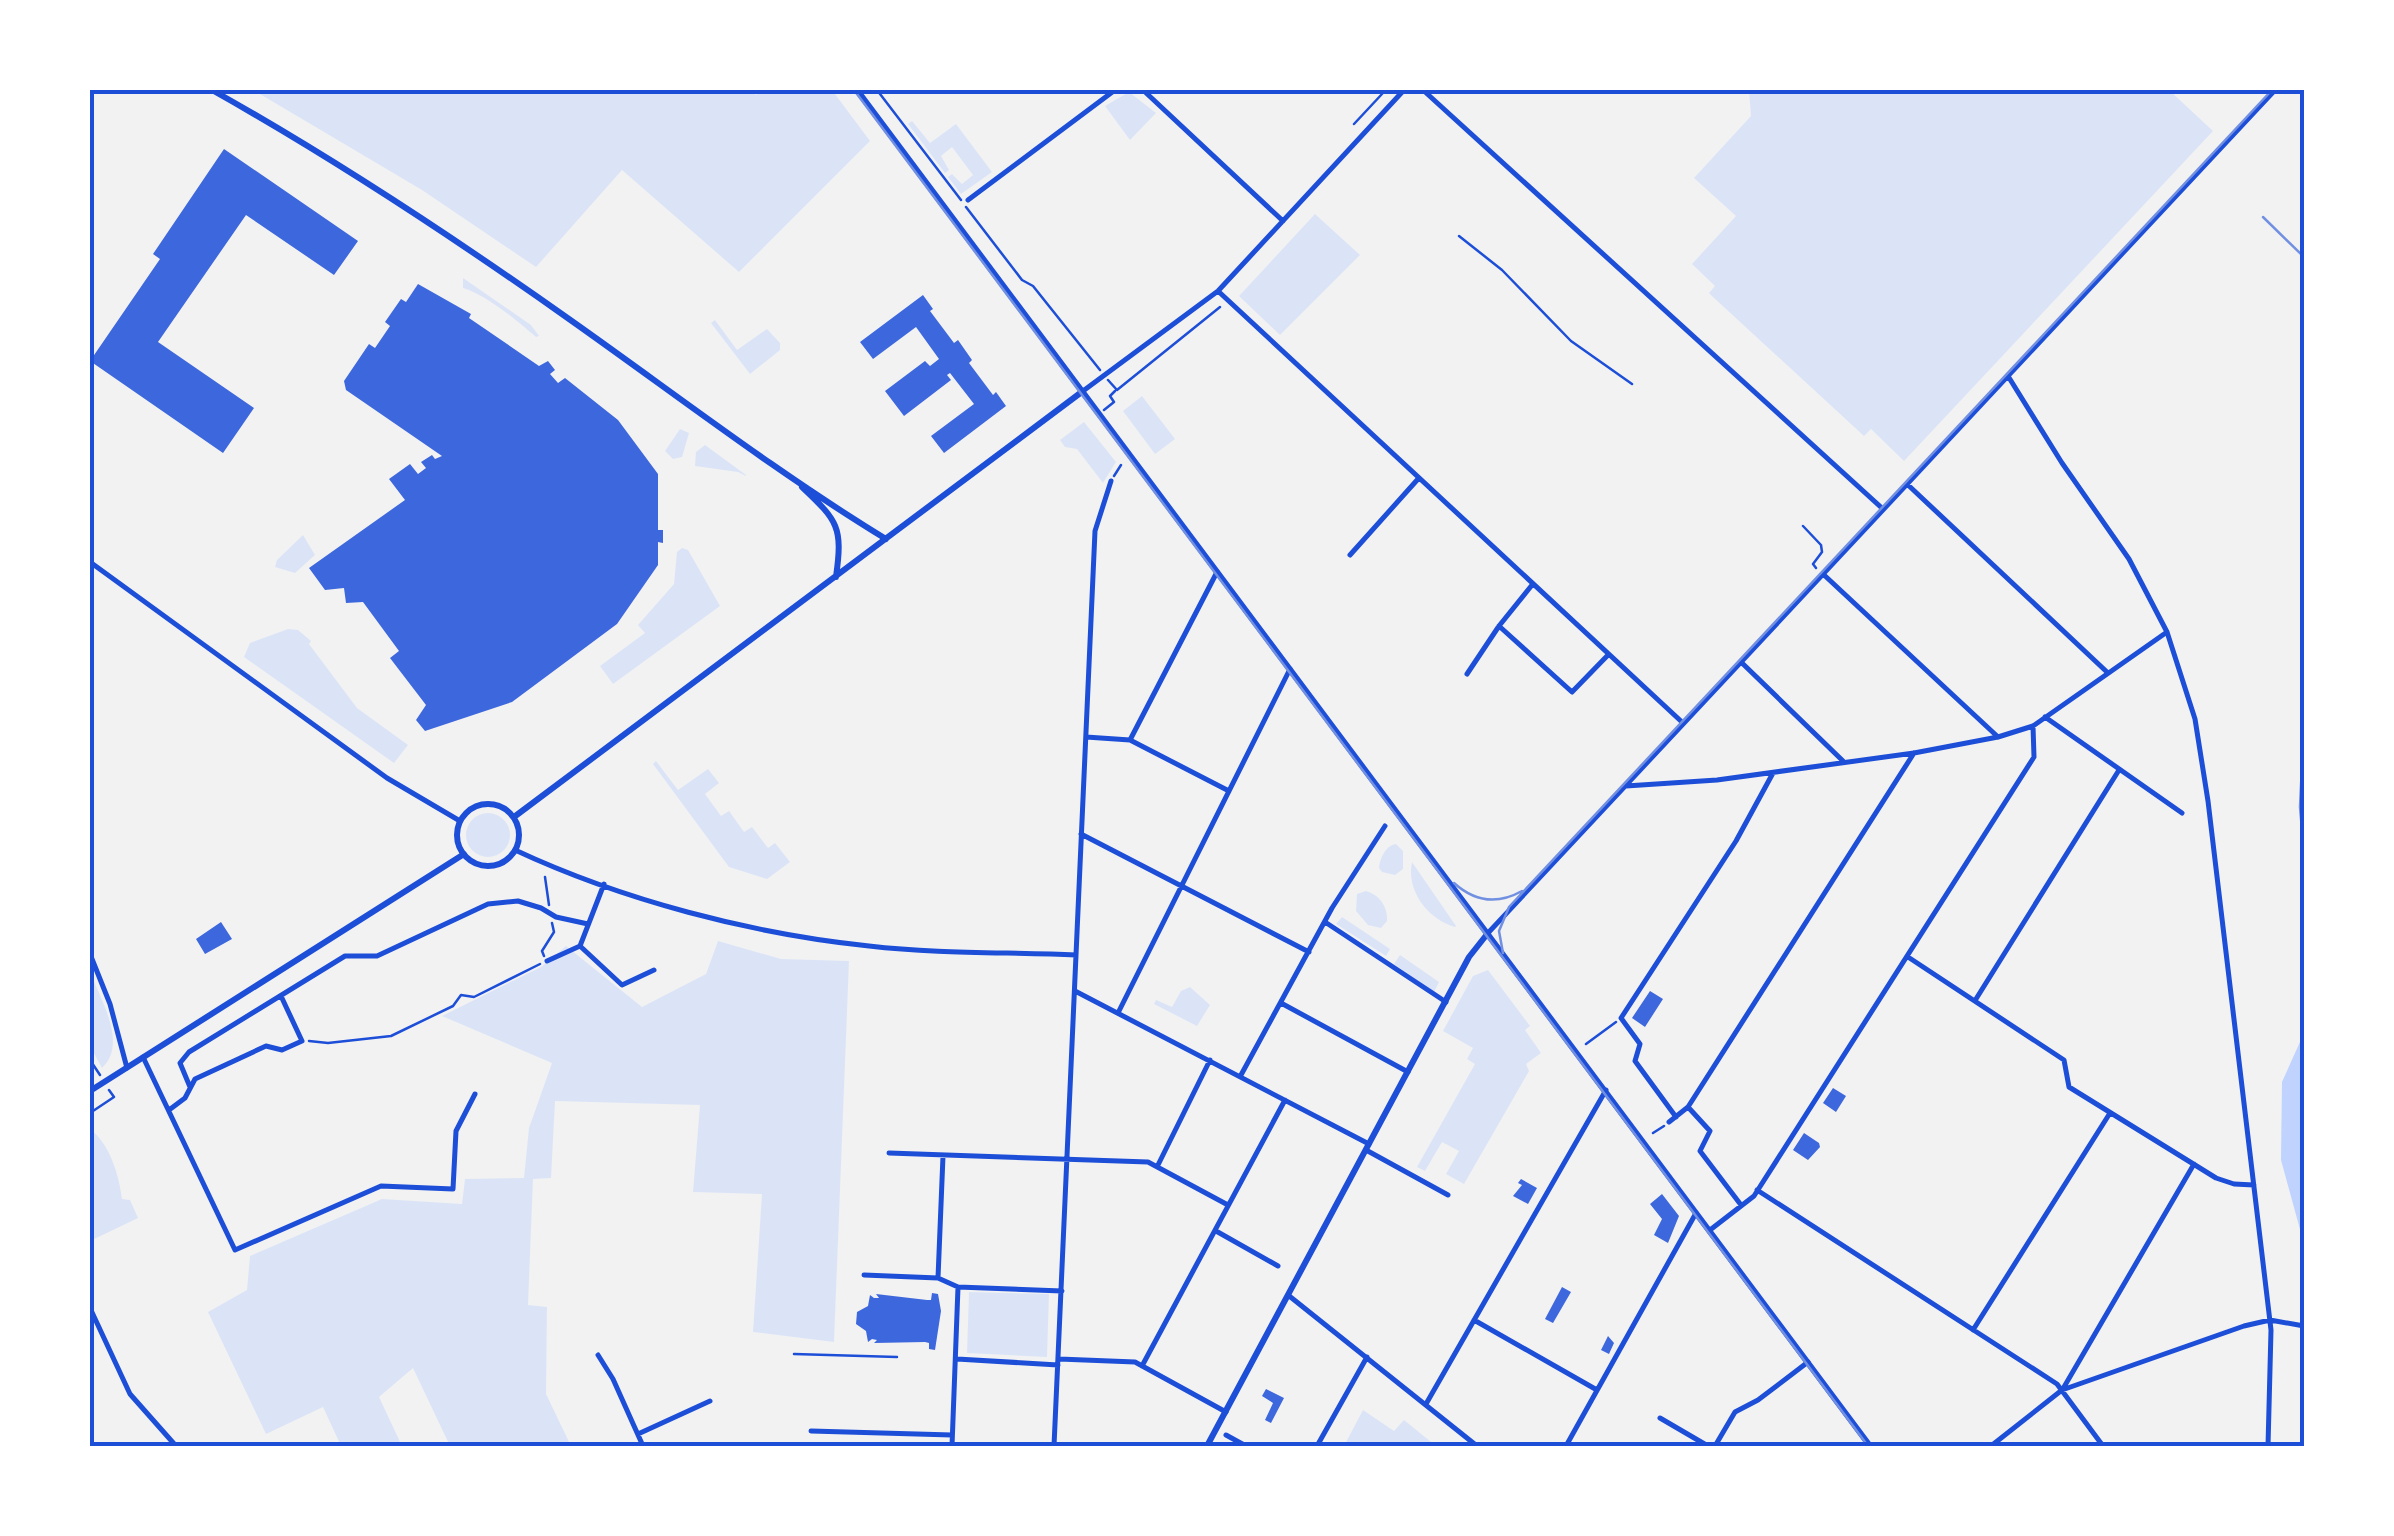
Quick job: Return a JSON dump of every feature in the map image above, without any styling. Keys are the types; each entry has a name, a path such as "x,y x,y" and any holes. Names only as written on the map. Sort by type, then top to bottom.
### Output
{"street":[{"path":"212,90 321,154 495,267 886,539"},
{"path":"857,90 1870,1446"},
{"path":"968,200 1115,90"},
{"path":"1143,90 1283,222"},
{"path":"514,817 1218,292 1404,90"},
{"path":"1423,90 1884,510"},
{"path":"1207,1446 1469,957 2275,90"},
{"path":"1218,292 1684,724"},
{"path":"2008,376 2134,568 2167,632 2192,707 2204,770 2270,1320 2268,1446"},
{"path":"786,472 834,516 840,532 836,577"},
{"path":"1350,555 1418,479"},
{"path":"1054,1446 1096,531 1111,481"},
{"path":"1907,484 2108,673"},
{"path":"90,562 387,778 460,821"},
{"path":"1130,740 1218,572"},
{"path":"1823,574 1998,737"},
{"path":"1466,674 1532,585"},
{"path":"1498,626 1572,692 1608,655"},
{"path":"1626,786 1773,772 1998,737 2032,726 2167,632"},
{"path":"1741,662 1844,762"},
{"path":"1118,1013 1290,669"},
{"path":"2046,717 2182,814"},
{"path":"1710,1230 1757,1190 1908,957 2034,757 2032,726"},
{"path":"1086,737 1130,740 1229,791"},
{"path":"1669,1122 1688,1107 1914,753"},
{"path":"1976,999 2119,770"},
{"path":"1676,1116 1635,1061 1640,1044 1621,1018 1736,841 1773,772"},
{"path":"501,806 514,817 519,831 516,850 507,860 490,866 475,863 464,854 457,837 460,821 472,808 501,806"},
{"path":"1241,1076 1325,922 1385,826"},
{"path":"1082,834 1309,952"},
{"path":"516,850 549,866 754,929 874,947 1076,955"},
{"path":"90,1092 464,854"},
{"path":"547,961 580,946 604,884"},
{"path":"190,1087 180,1069 184,1056 345,956 377,956 488,904 518,901 588,924"},
{"path":"1325,922 1446,1002"},
{"path":"580,946 622,985 654,970"},
{"path":"90,954 110,1004 127,1068"},
{"path":"1908,957 2064,1060 2069,1087 2222,1181 2254,1185"},
{"path":"1075,991 1285,1099 1448,1195"},
{"path":"169,1110 185,1098 196,1079 266,1046 282,1050 302,1041 280,995"},
{"path":"1281,1003 1408,1072"},
{"path":"143,1058 235,1250 381,1186 454,1190 456,1131 474,1094"},
{"path":"1158,1165 1210,1060"},
{"path":"1426,1404 1606,1090"},
{"path":"1142,1366 1285,1099"},
{"path":"1688,1107 1710,1131 1700,1150 1742,1205"},
{"path":"1973,1330 2110,1113"},
{"path":"889,1153 1158,1165 1228,1205"},
{"path":"938,1278 943,1155"},
{"path":"2062,1390 2194,1164"},
{"path":"1757,1190 2062,1390 2103,1446"},
{"path":"1566,1446 1697,1213"},
{"path":"1214,1230 1278,1266"},
{"path":"864,1275 938,1278 958,1286 1062,1290"},
{"path":"952,1446 958,1286"},
{"path":"1288,1295 1477,1446"},
{"path":"90,1308 130,1394 176,1446"},
{"path":"1474,1320 1597,1390"},
{"path":"1992,1446 2062,1390 2270,1320 2304,1326"},
{"path":"598,1355 643,1446"},
{"path":"1317,1446 1367,1356"},
{"path":"957,1359 1134,1362 1226,1412"},
{"path":"1660,1418 1712,1446 1735,1412 1758,1400 1808,1362"},
{"path":"638,1434 710,1401"},
{"path":"810,1431 952,1435"},
{"path":"1226,1436 1246,1446"}],"path":[{"path":"877,90 1013,269 1033,286 1116,390"},
{"path":"1354,124 1382,94"},
{"path":"1459,236 1502,270 1572,341 1632,384"},
{"path":"1114,402 1110,396 1116,390 1228,300"},
{"path":"1111,481 1122,466"},
{"path":"1804,526 1821,545 1822,552 1813,564 1823,574"},
{"path":"302,1041 390,1036 454,1006 458,997 474,997 547,961 542,951 554,932 545,877"},
{"path":"1586,1044 1621,1018"},
{"path":"90,1060 94,1065"},
{"path":"90,1112 114,1097"},
{"path":"1653,1133 1669,1122"},
{"path":"794,1354 897,1358"}],"shaded area":[{"path":"253,90 752,90 756,95 763,90 832,90 870,141 739,272 622,170 536,267 422,190"},
{"path":"1749,90 2169,90 2213,131 1904,461 1871,429 1864,436 1713,297 1709,293 1715,286 1692,264 1736,216 1694,178 1751,116"},
{"path":"1129,92 1156,113 1130,140 1105,106"},
{"path":"912,121 930,143 956,124 992,172 961,194 948,177 952,174 962,184 973,175 952,147 941,156 949,170 945,173 908,124"},
{"path":"1315,214 1360,255 1280,335 1239,296"},
{"path":"463,278 531,325 539,336 491,302 463,288"},
{"path":"715,320 737,350 767,329 780,343 780,350 750,374 711,323"},
{"path":"1142,396 1175,439 1155,454 1123,411"},
{"path":"1084,422 1116,462 1103,483 1077,449 1065,447 1060,440"},
{"path":"680,429 689,433 682,457 673,459 665,451"},
{"path":"705,445 746,476 695,466 696,452"},
{"path":"303,535 315,555 295,573 275,567 277,560"},
{"path":"682,548 688,550 720,606 613,684 600,666 645,633 638,625 674,584 677,552"},
{"path":"288,629 298,630 311,641 309,644 357,708 408,745 394,763 244,657 250,643"},
{"path":"656,761 678,790 708,769 719,783 705,794 721,816 729,811 744,832 752,827 768,848 775,843 790,862 767,879 729,867 653,764"},
{"path":"488,813 504,819 510,835 504,851 488,857 472,851 466,835 472,819"},
{"path":"1396,844 1403,851 1403,869 1395,875 1382,872 1382,856"},
{"path":"1412,862 1455,927 1436,917 1421,902 1412,883"},
{"path":"1366,891 1384,906 1387,921 1381,928 1368,925 1356,911 1357,894"},
{"path":"1342,917 1390,949 1386,956 1336,924"},
{"path":"718,941 781,959 849,961 834,1342 753,1332 762,1194 693,1192 700,1105 555,1101 551,1178 533,1179 528,1305 547,1307 546,1394 571,1446 450,1446 413,1368 379,1397 402,1446 341,1446 323,1407 266,1434 208,1312 247,1290 250,1256 382,1199 462,1204 465,1179 524,1178 529,1128 552,1063 442,1016 541,967 566,946 642,1007 706,974"},
{"path":"1400,955 1439,982 1434,992 1394,964"},
{"path":"1488,970 1530,1026 1525,1030 1541,1053 1526,1064 1529,1071 1464,1184 1446,1174 1459,1151 1442,1142 1425,1171 1417,1167 1475,1064 1467,1059 1473,1048 1443,1031 1473,976"},
{"path":"90,972 113,1034 113,1047 102,1068 90,1046"},
{"path":"1190,987 1210,1005 1197,1026 1154,1004 1156,1000 1172,1007 1181,991"},
{"path":"90,1129 108,1151 122,1199 130,1200 138,1218 90,1241"},
{"path":"969,1292 1049,1294 1047,1357 967,1353"},
{"path":"1363,1410 1394,1431 1404,1420 1436,1446 1344,1446"}],"water":[{"path":"2304,1033 2304,1244 2281,1160 2282,1082"}],"building":[{"path":"224,149 358,241 334,275 246,215 158,342 254,408 223,453 90,361 160,259 153,254"},
{"path":"418,284 471,314 469,318 539,366 548,361 555,370 550,374 558,383 565,378 618,420 658,474 658,530 663,530 663,543 658,542 658,565 617,624 512,702 425,731 416,720 426,705 390,658 399,651 363,602 346,603 344,588 325,590 309,568 405,500 389,479 410,464 418,474 426,468 421,462 432,455 435,459 442,456 346,390 344,381 369,344 375,348 390,326 385,322 401,299 406,302"},
{"path":"923,295 933,309 930,311 954,343 958,340 972,360 969,363 1006,406 944,453 931,436 974,404 950,373 947,375 951,380 904,416 885,391 925,361 930,366 939,359 916,327 873,359 860,342"},
{"path":"221,922 232,939 205,954 196,939"},
{"path":"1650,991 1663,999 1645,1027 1632,1018"},
{"path":"1833,1088 1846,1096 1836,1112 1823,1103"},
{"path":"1804,1133 1820,1147 1808,1160 1793,1150"},
{"path":"1521,1179 1537,1188 1528,1204 1513,1196 1522,1185 1518,1183"},
{"path":"1662,1194 1679,1216 1668,1243 1654,1235 1662,1219 1650,1204"},
{"path":"1562,1287 1571,1292 1553,1323 1545,1319"},
{"path":"932,1293 938,1294 941,1311 935,1350 925,1342 868,1342 866,1331 856,1324 857,1312 868,1306 870,1295 931,1300"},
{"path":"1608,1336 1614,1343 1609,1354 1601,1350"},
{"path":"1266,1389 1284,1398 1271,1423 1265,1420 1273,1403 1262,1396"}],"tram line":[{"path":"854,90 1868,1446"},
{"path":"1503,953 1499,931 1509,907 2272,90"},
{"path":"1454,883 1486,899 1522,891"}],"railway":[{"path":"2263,217 2304,257"},
{"path":"2304,722 2300,807 2304,854"}]}
